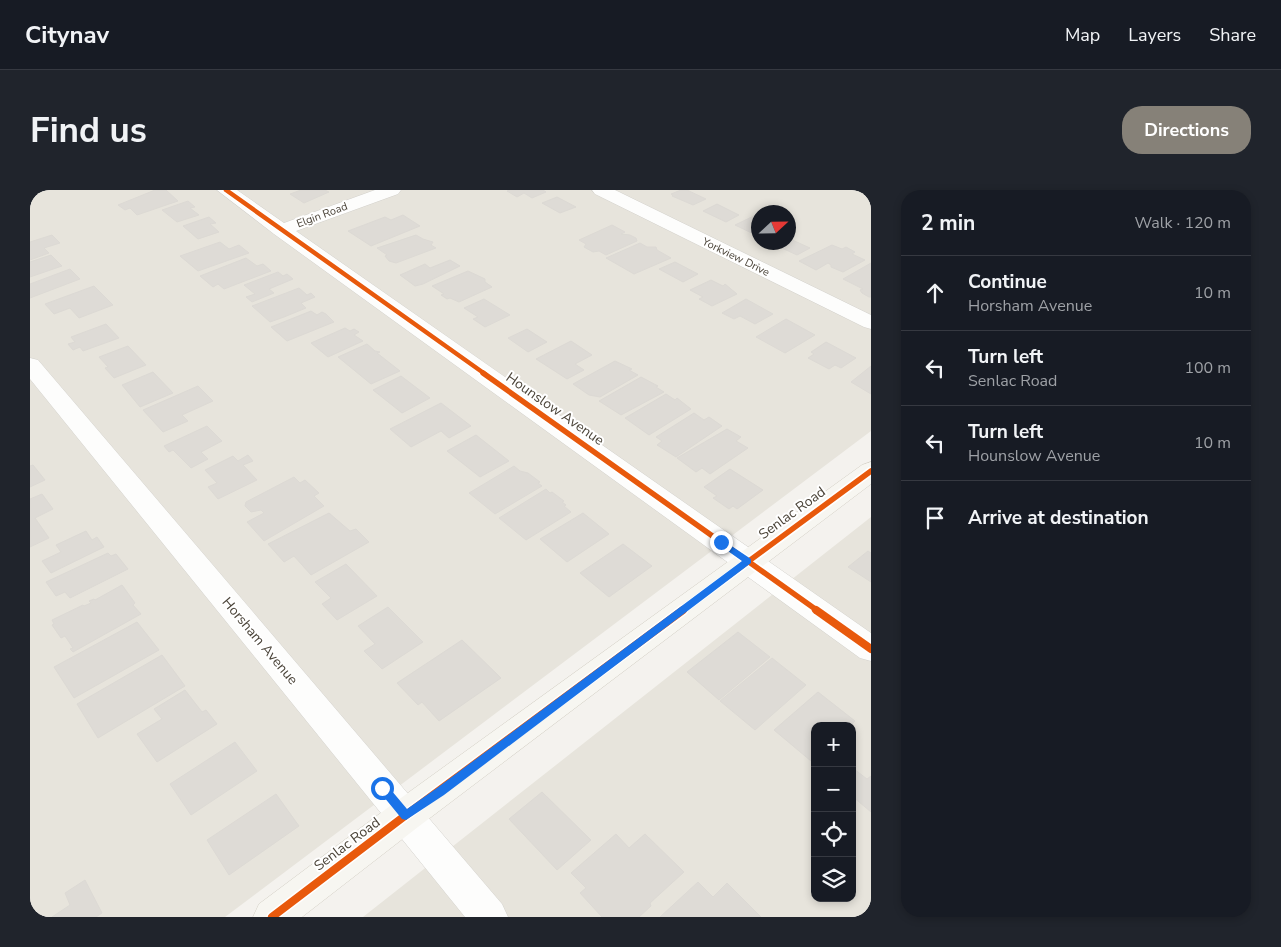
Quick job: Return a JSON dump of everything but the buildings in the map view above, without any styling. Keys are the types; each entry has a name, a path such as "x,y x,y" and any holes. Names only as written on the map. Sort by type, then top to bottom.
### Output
{"street":[{"name":"Hounslow Avenue","path":"226,190 871,649"},
{"name":"Elgin Road","path":"281,230 392,190"},
{"name":"Yorkview Drive","path":"601,190 871,324"},
{"name":"Horsham Avenue","path":"30,365 489,917"},
{"name":"Senlac Road","path":"272,917 406,815 441,791 871,471"}],"shaded area":[{"path":"30,190 871,190 871,431 225,917 30,917"},
{"path":"871,517 871,917 363,917"}],"cycle path":[{"path":"226,190 871,649"},
{"path":"272,917 406,815 871,471"}],"route":[{"path":"382,788 406,815 441,791 748,561 721,542"}]}
